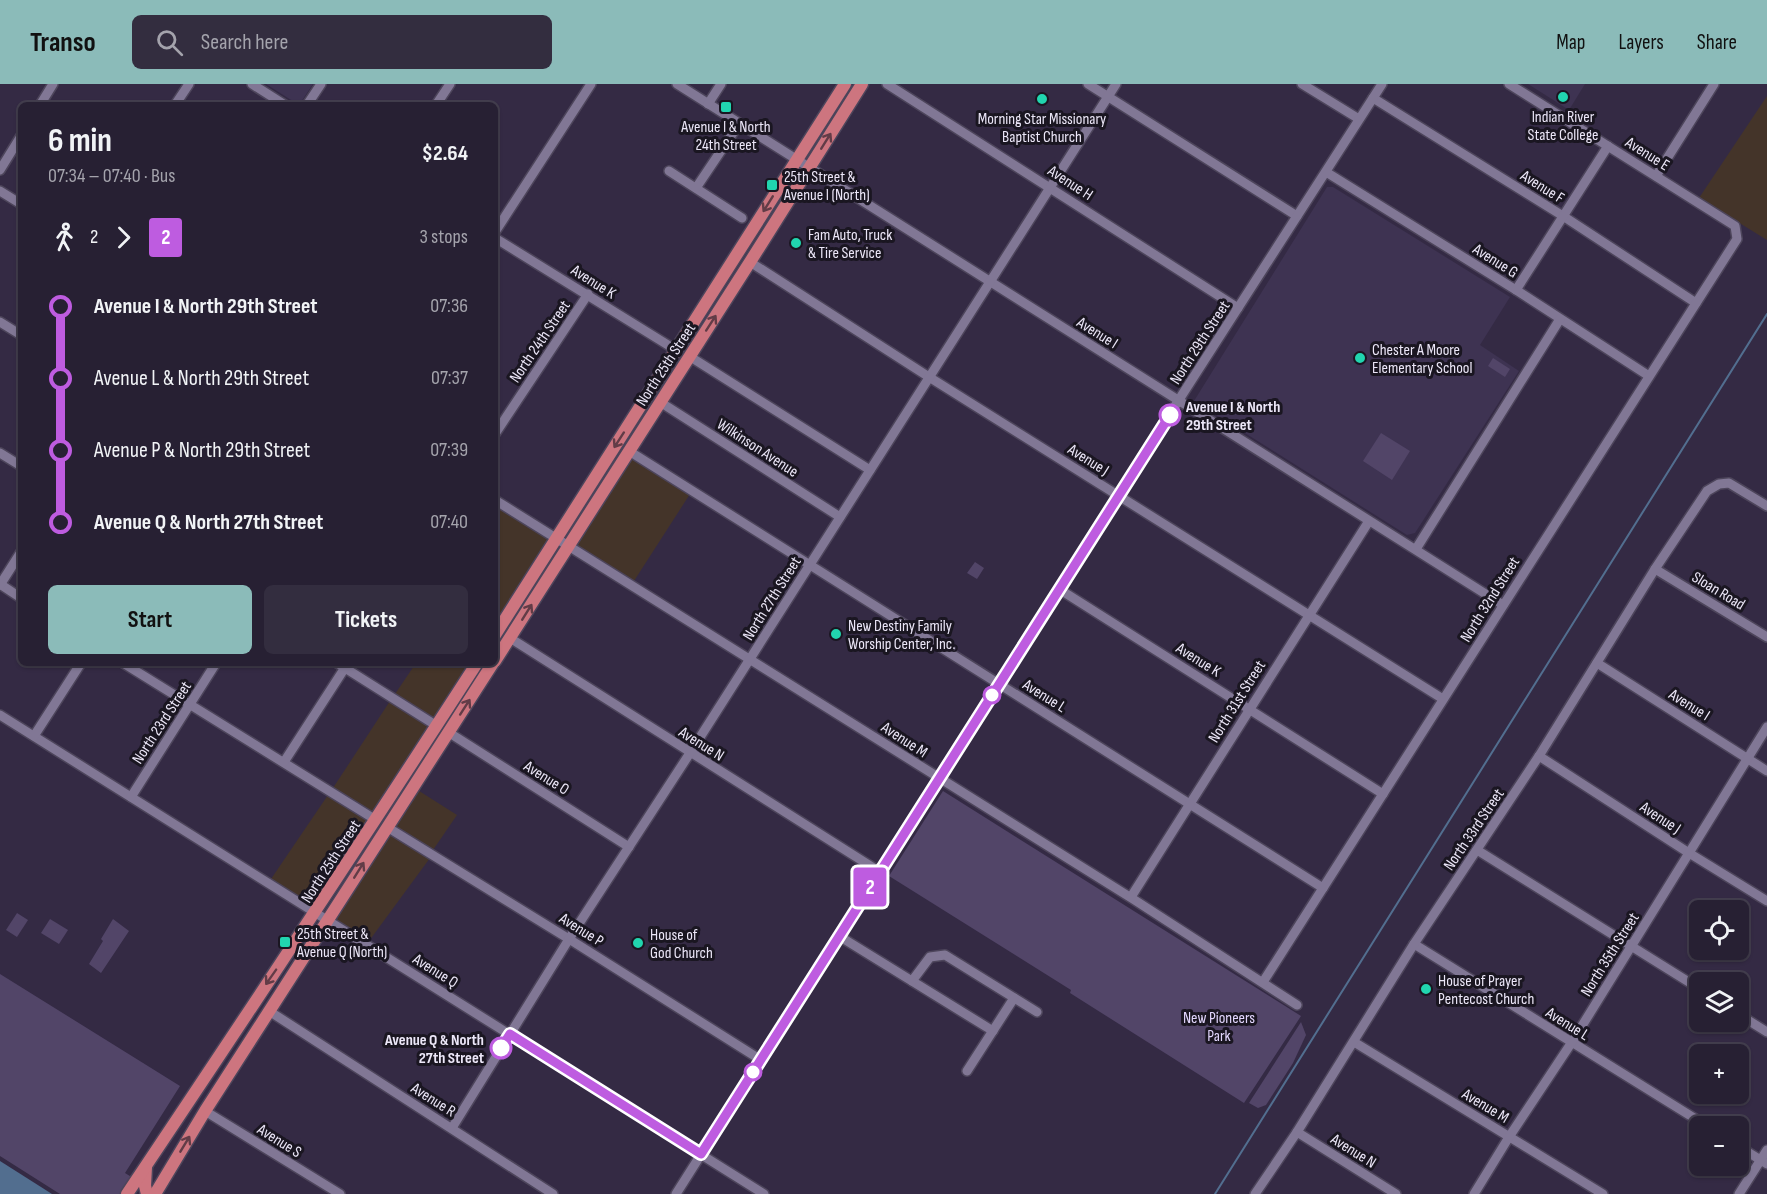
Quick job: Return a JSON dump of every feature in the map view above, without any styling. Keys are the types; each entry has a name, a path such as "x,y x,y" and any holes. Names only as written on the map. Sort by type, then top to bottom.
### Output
{"main road":[{"name":"North 25th Street","path":"498,628 845,84"},
{"name":"North 25th Street","path":"498,656 862,84"},
{"path":"639,436 639,424 676,367 676,351"},
{"name":"North 25th Street","path":"127,1194 255,1000 381,823 442,729 475,666"},
{"name":"North 25th Street","path":"155,1194 205,1111 328,920 381,823 399,808 400,796 439,733 491,666"},
{"path":"146,1166 147,1194"}],"street":[{"path":"177,102 189,84"},
{"path":"252,84 280,102"},
{"path":"309,102 321,84"},
{"path":"438,102 450,84"},
{"path":"498,227 591,84"},
{"name":"Avenue I","path":"677,84 1503,605"},
{"path":"708,104 721,84"},
{"name":"Avenue H","path":"887,84 1238,308"},
{"path":"1088,84 1297,216"},
{"name":"North 27th Street","path":"452,1128 569,939 630,847 1116,84"},
{"path":"1302,84 1359,119"},
{"name":"North 29th Street","path":"676,1194 1178,401 1382,84"},
{"name":"Avenue E","path":"1509,84 1735,226 1737,231"},
{"path":"1656,176 1713,84"},
{"path":"41,102 49,86"},
{"name":"Avenue F","path":"1373,98 1563,216 1696,303"},
{"path":"696,188 739,124"},
{"path":"0,170 18,141"},
{"path":"1516,290 1608,146"},
{"path":"669,171 742,218"},
{"name":"Avenue G","path":"1326,172 1649,376"},
{"path":"0,191 18,202"},
{"name":"North 32nd Street","path":"1263,982 1737,240 1737,231"},
{"name":"Avenue K","path":"498,240 676,351"},
{"name":"Avenue J","path":"750,262 1443,699"},
{"name":"North 24th Street","path":"498,430 588,294"},
{"path":"1416,549 1560,319"},
{"path":"0,322 18,333"},
{"path":"690,356 870,470"},
{"name":"Wilkinson Avenue","path":"660,402 840,517"},
{"name":"Avenue L","path":"629,451 1323,888"},
{"path":"0,453 18,464"},
{"name":"North 33rd Street","path":"1255,1194 1297,1132 1414,944 1539,756 1655,569 1707,491 1719,484 1729,483 1767,506"},
{"name":"Avenue M","path":"498,502 1131,897 1297,1005"},
{"name":"North 31st Street","path":"1131,897 1369,521"},
{"path":"18,557 0,585 18,596"},
{"name":"Sloan Road","path":"1655,569 1767,637"},
{"name":"Avenue K","path":"1059,589 1383,794"},
{"name":"Avenue N","path":"510,638 880,872"},
{"name":"Avenue I","path":"1597,663 1767,771"},
{"path":"34,736 79,666"},
{"name":"Avenue P","path":"128,666 761,1060"},
{"name":"North 23rd Street","path":"131,797 214,666"},
{"path":"284,762 343,666"},
{"name":"Avenue O","path":"346,666 630,847"},
{"name":"Avenue Q","path":"0,715 764,1194"},
{"name":"North 35th Street","path":"1474,1194 1572,1042 1767,727"},
{"name":"Avenue J","path":"1539,756 1689,854 1767,901"},
{"path":"1477,850 1689,983"},
{"path":"839,936 993,1031"},
{"name":"Avenue L","path":"1414,944 1691,1116"},
{"path":"912,981 930,957 945,955 1037,1012"},
{"path":"968,1071 1014,998"},
{"name":"Avenue R","path":"269,1011 553,1194"},
{"path":"1749,1021 1767,1032"},
{"name":"Avenue M","path":"1354,1042 1603,1194"},
{"name":"Avenue S","path":"205,1111 340,1194"},
{"name":"Avenue N","path":"1297,1132 1396,1194"},
{"path":"1739,1194 1764,1162 1767,1150"},
{"path":"1749,1153 1764,1162"}],"shaded area":[{"path":"266,84 313,84 301,102 294,102"},
{"name":"Indian River State College","path":"1528,84 1585,84 1569,110"},
{"path":"1767,96 1767,240 1699,198"},
{"name":"Chester A Moore Elementary School","path":"1327,187 1333,187 1510,297 1480,345 1519,371 1415,533 1407,535 1194,401"},
{"path":"630,457 690,494 634,581 574,544"},
{"path":"498,507 551,540 498,623"},
{"path":"557,544 563,548 498,649 498,636"},
{"path":"414,666 470,666 436,720 395,694"},
{"path":"390,701 431,727 375,814 333,788"},
{"path":"416,789 457,815 433,850 392,825"},
{"path":"328,795 370,822 315,906 271,879"},
{"path":"388,832 430,858 369,941 334,918"}],"green space":[{"path":"1493,358 1510,369 1505,377 1488,366"},
{"path":"1381,433 1410,451 1392,480 1363,461"},
{"path":"975,562 984,568 977,579 967,573"},
{"name":"New Pioneers Park","path":"943,791 1301,1016 1244,1103 1070,993 1071,990 889,876"},
{"path":"17,913 28,920 17,937 6,930"},
{"path":"50,919 68,930 59,944 41,933"},
{"path":"113,919 129,931 101,973 89,964"},
{"path":"0,974 180,1086 125,1173 133,1178 122,1194 60,1194 0,1156"},
{"path":"1301,1022 1306,1035 1293,1063 1266,1105 1258,1108 1249,1103"}],"water":[{"path":"0,1161 52,1194 0,1194"}],"waterway":[{"path":"1215,1194 1767,314"}],"bus line":[{"name":"2","path":"501,1048 510,1034 701,1154 1170,415"}],"place":[{"name":"Indian River State College","path":"1563,97"},
{"name":"Morning Star Missionary Baptist Church","path":"1042,99"},
{"name":"Avenue I & North 24th Street","path":"726,107"},
{"name":"25th Street & Avenue I (North)","path":"772,185"},
{"name":"Fam Auto, Truck & Tire Service","path":"796,243"},
{"name":"Chester A Moore Elementary School","path":"1360,358"},
{"name":"Avenue I & North 29th Street","path":"1170,415"},
{"name":"New Destiny Family Worship Center, Inc.","path":"836,634"},
{"name":"25th Street & Avenue Q (North)","path":"285,942"},
{"name":"House of God Church","path":"638,943"},
{"name":"House of Prayer Pentecost Church","path":"1426,989"},
{"name":"Avenue Q & North 27th Street","path":"501,1048"}]}
